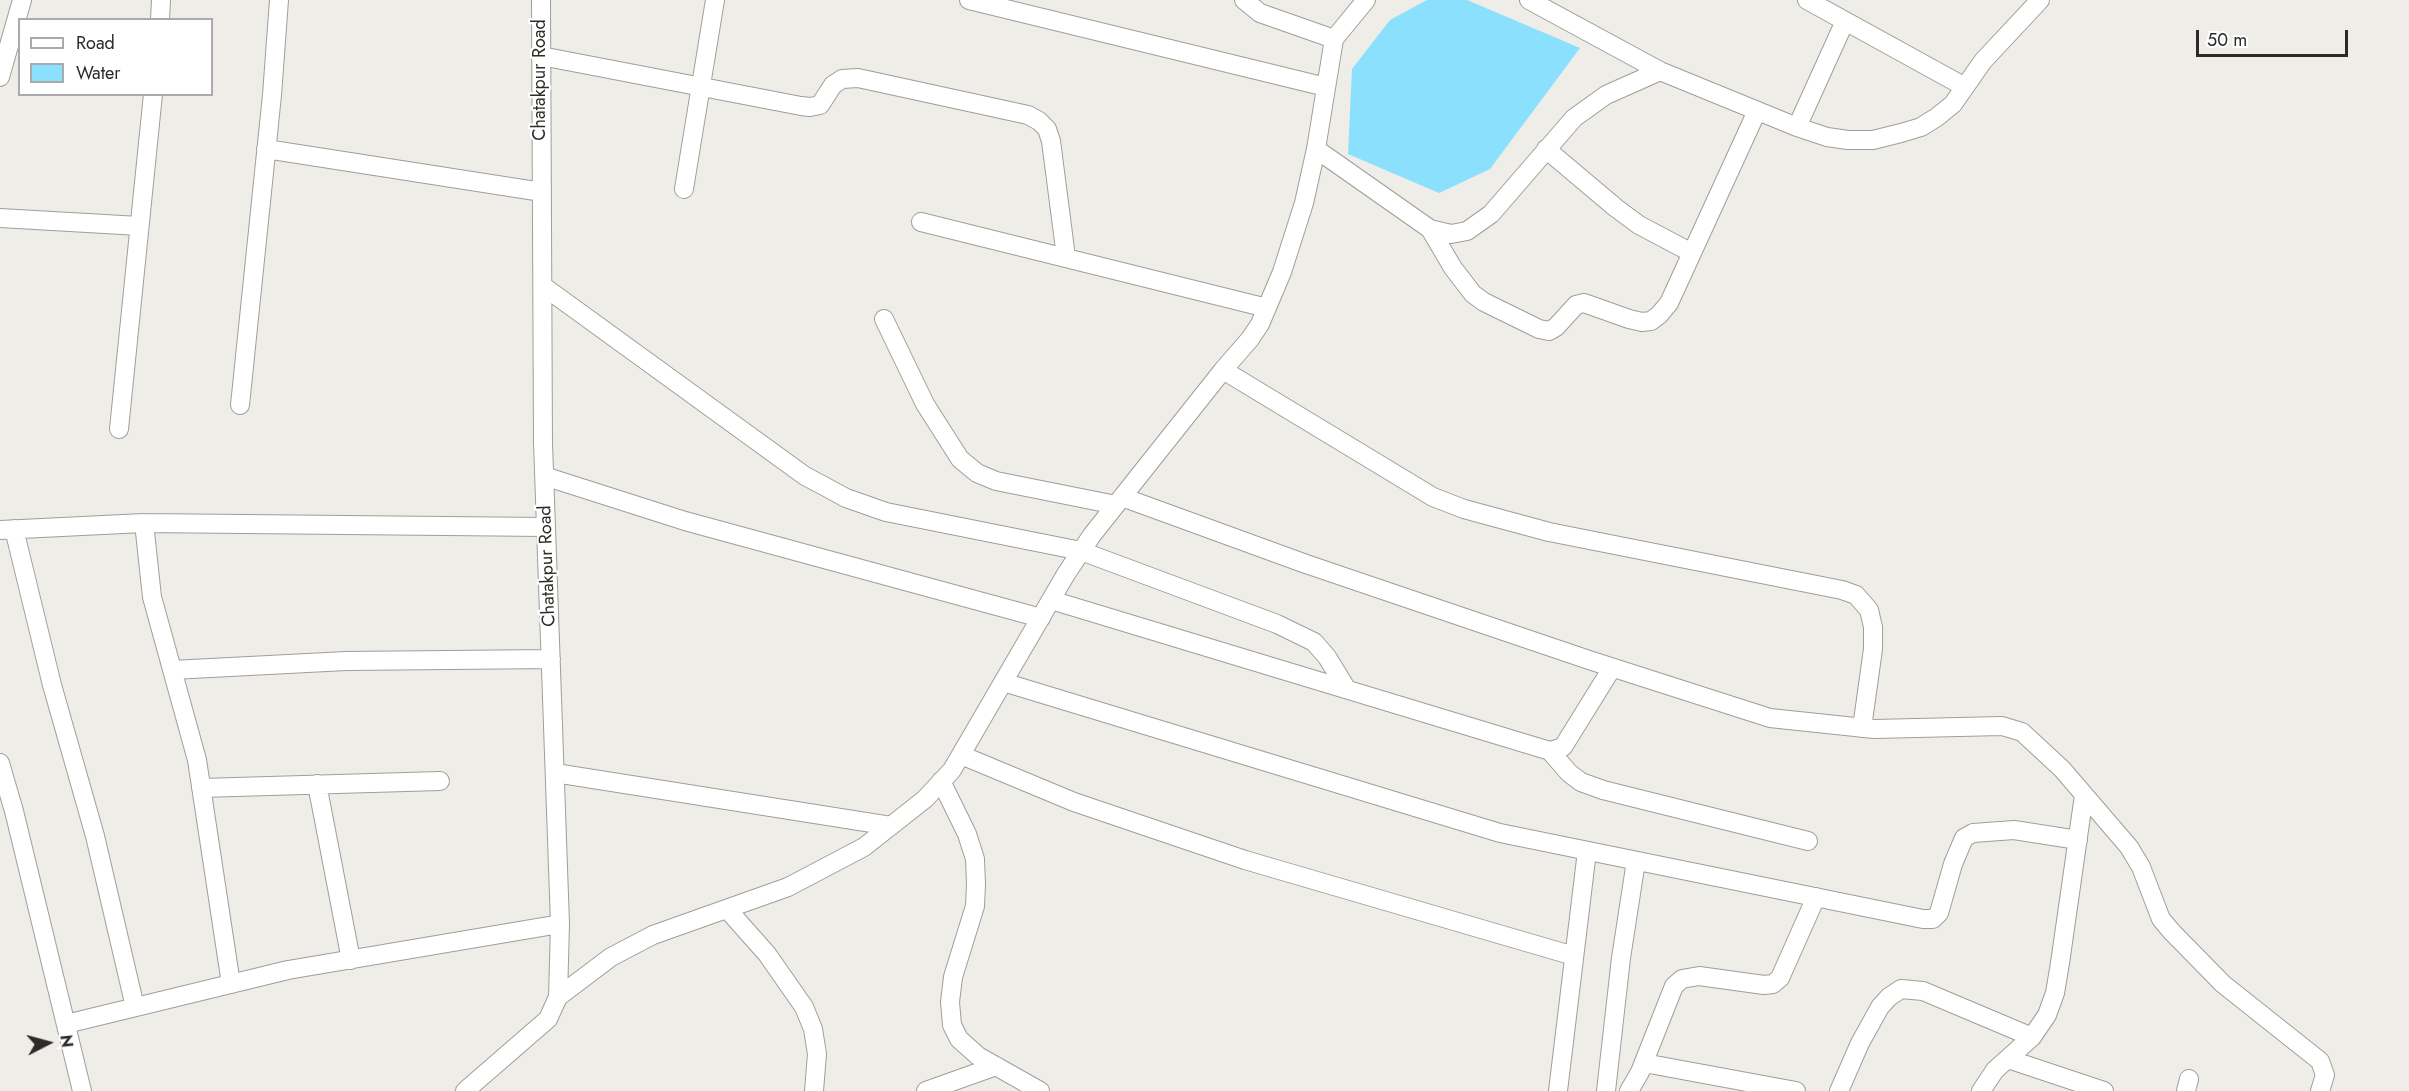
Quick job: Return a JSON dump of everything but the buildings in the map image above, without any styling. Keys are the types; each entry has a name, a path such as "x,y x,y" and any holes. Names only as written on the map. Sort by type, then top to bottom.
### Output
{"street":[{"path":"0,77 22,0"},
{"path":"160,18 161,0"},
{"path":"240,405 279,0"},
{"name":"Chatakpur Road","path":"465,1091 548,1019 558,997 560,924 544,476 541,0"},
{"path":"684,189 715,0"},
{"path":"969,0 1326,87"},
{"path":"1244,0 1260,13 1334,39"},
{"path":"558,997 611,957 653,935 813,876 864,847 925,799 952,770 1081,551 1250,339 1267,308 1282,272 1304,203 1316,149 1334,39 1366,0"},
{"path":"1529,0 1660,71 1797,127 1827,137 1848,140 1873,140 1901,133 1921,127 1937,117 1953,104 1983,61 2030,3"},
{"path":"1807,0 1965,87"},
{"path":"1797,127 1845,21"},
{"path":"541,56 810,107 820,105 833,85 842,79 858,78 1028,115 1047,129 1052,141 1066,256"},
{"path":"1430,230 1452,234 1467,231 1480,223 1491,214 1574,118 1589,105 1660,71"},
{"path":"119,429 153,96"},
{"path":"1316,149 1430,230 1453,268 1473,294 1539,329 1549,331 1556,327 1576,304 1584,303 1642,322 1651,321 1659,315 1669,303 1757,111"},
{"path":"266,149 542,192"},
{"path":"1546,149 1616,208 1640,225 1692,253"},
{"path":"0,218 140,226"},
{"path":"921,222 1066,256 1267,308"},
{"path":"543,286 805,476 846,498 886,512 1081,551 1277,624 1314,642 1327,657 1346,688"},
{"path":"884,320 925,404 960,459 977,473 996,480 1119,501 1612,668 1770,718 1862,728 2002,726 2022,732 2039,746 2129,847 2141,867 2161,919 2172,932 2223,984 2319,1061 2325,1075 2320,1091"},
{"path":"1223,370 1433,497 1464,509 1549,532 1842,590 1856,595 1869,610 1873,627 1873,649 1862,728"},
{"path":"544,476 686,521 1041,618"},
{"path":"135,1006 95,836 7,530 144,524 546,526"},
{"path":"144,524 152,597 197,760 231,984"},
{"path":"1051,600 1550,751 1569,773 1581,782 1603,790 1808,841"},
{"path":"172,670 346,661 551,659"},
{"path":"1550,751 1563,747 1612,668"},
{"path":"1004,682 1500,833 1923,919 1933,919 1940,913 1953,864 1964,838 1972,833 2014,830 2078,840"},
{"path":"961,755 1074,802 1245,860 1574,956"},
{"path":"0,763 82,1091"},
{"path":"555,773 891,826"},
{"path":"201,788 440,781"},
{"path":"941,781 967,834 975,859 975,906 953,977 950,1002 952,1025 959,1039 978,1056 1040,1091"},
{"path":"317,784 351,960"},
{"path":"1981,1091 1995,1070 2032,1037 2047,1015 2055,993 2084,795"},
{"path":"1558,1091 1587,851"},
{"path":"1606,1091 1621,958 1636,861"},
{"path":"1629,1091 1644,1063 1674,986 1682,979 1699,975 1764,985 1773,984 1780,978 1816,897"},
{"path":"727,909 767,954 804,1007 813,1029 817,1054 814,1091"},
{"path":"66,1024 288,970 560,924"},
{"path":"1839,1091 1860,1043 1880,1006 1901,989 1923,990 2032,1037"},
{"path":"2008,1059 2072,1087 2104,1091"},
{"path":"1644,1063 1796,1091"},
{"path":"926,1091 996,1066"}],"water":[{"path":"1427,0 1467,0 1580,48 1490,169 1439,193 1348,154 1352,69 1390,20"}]}
